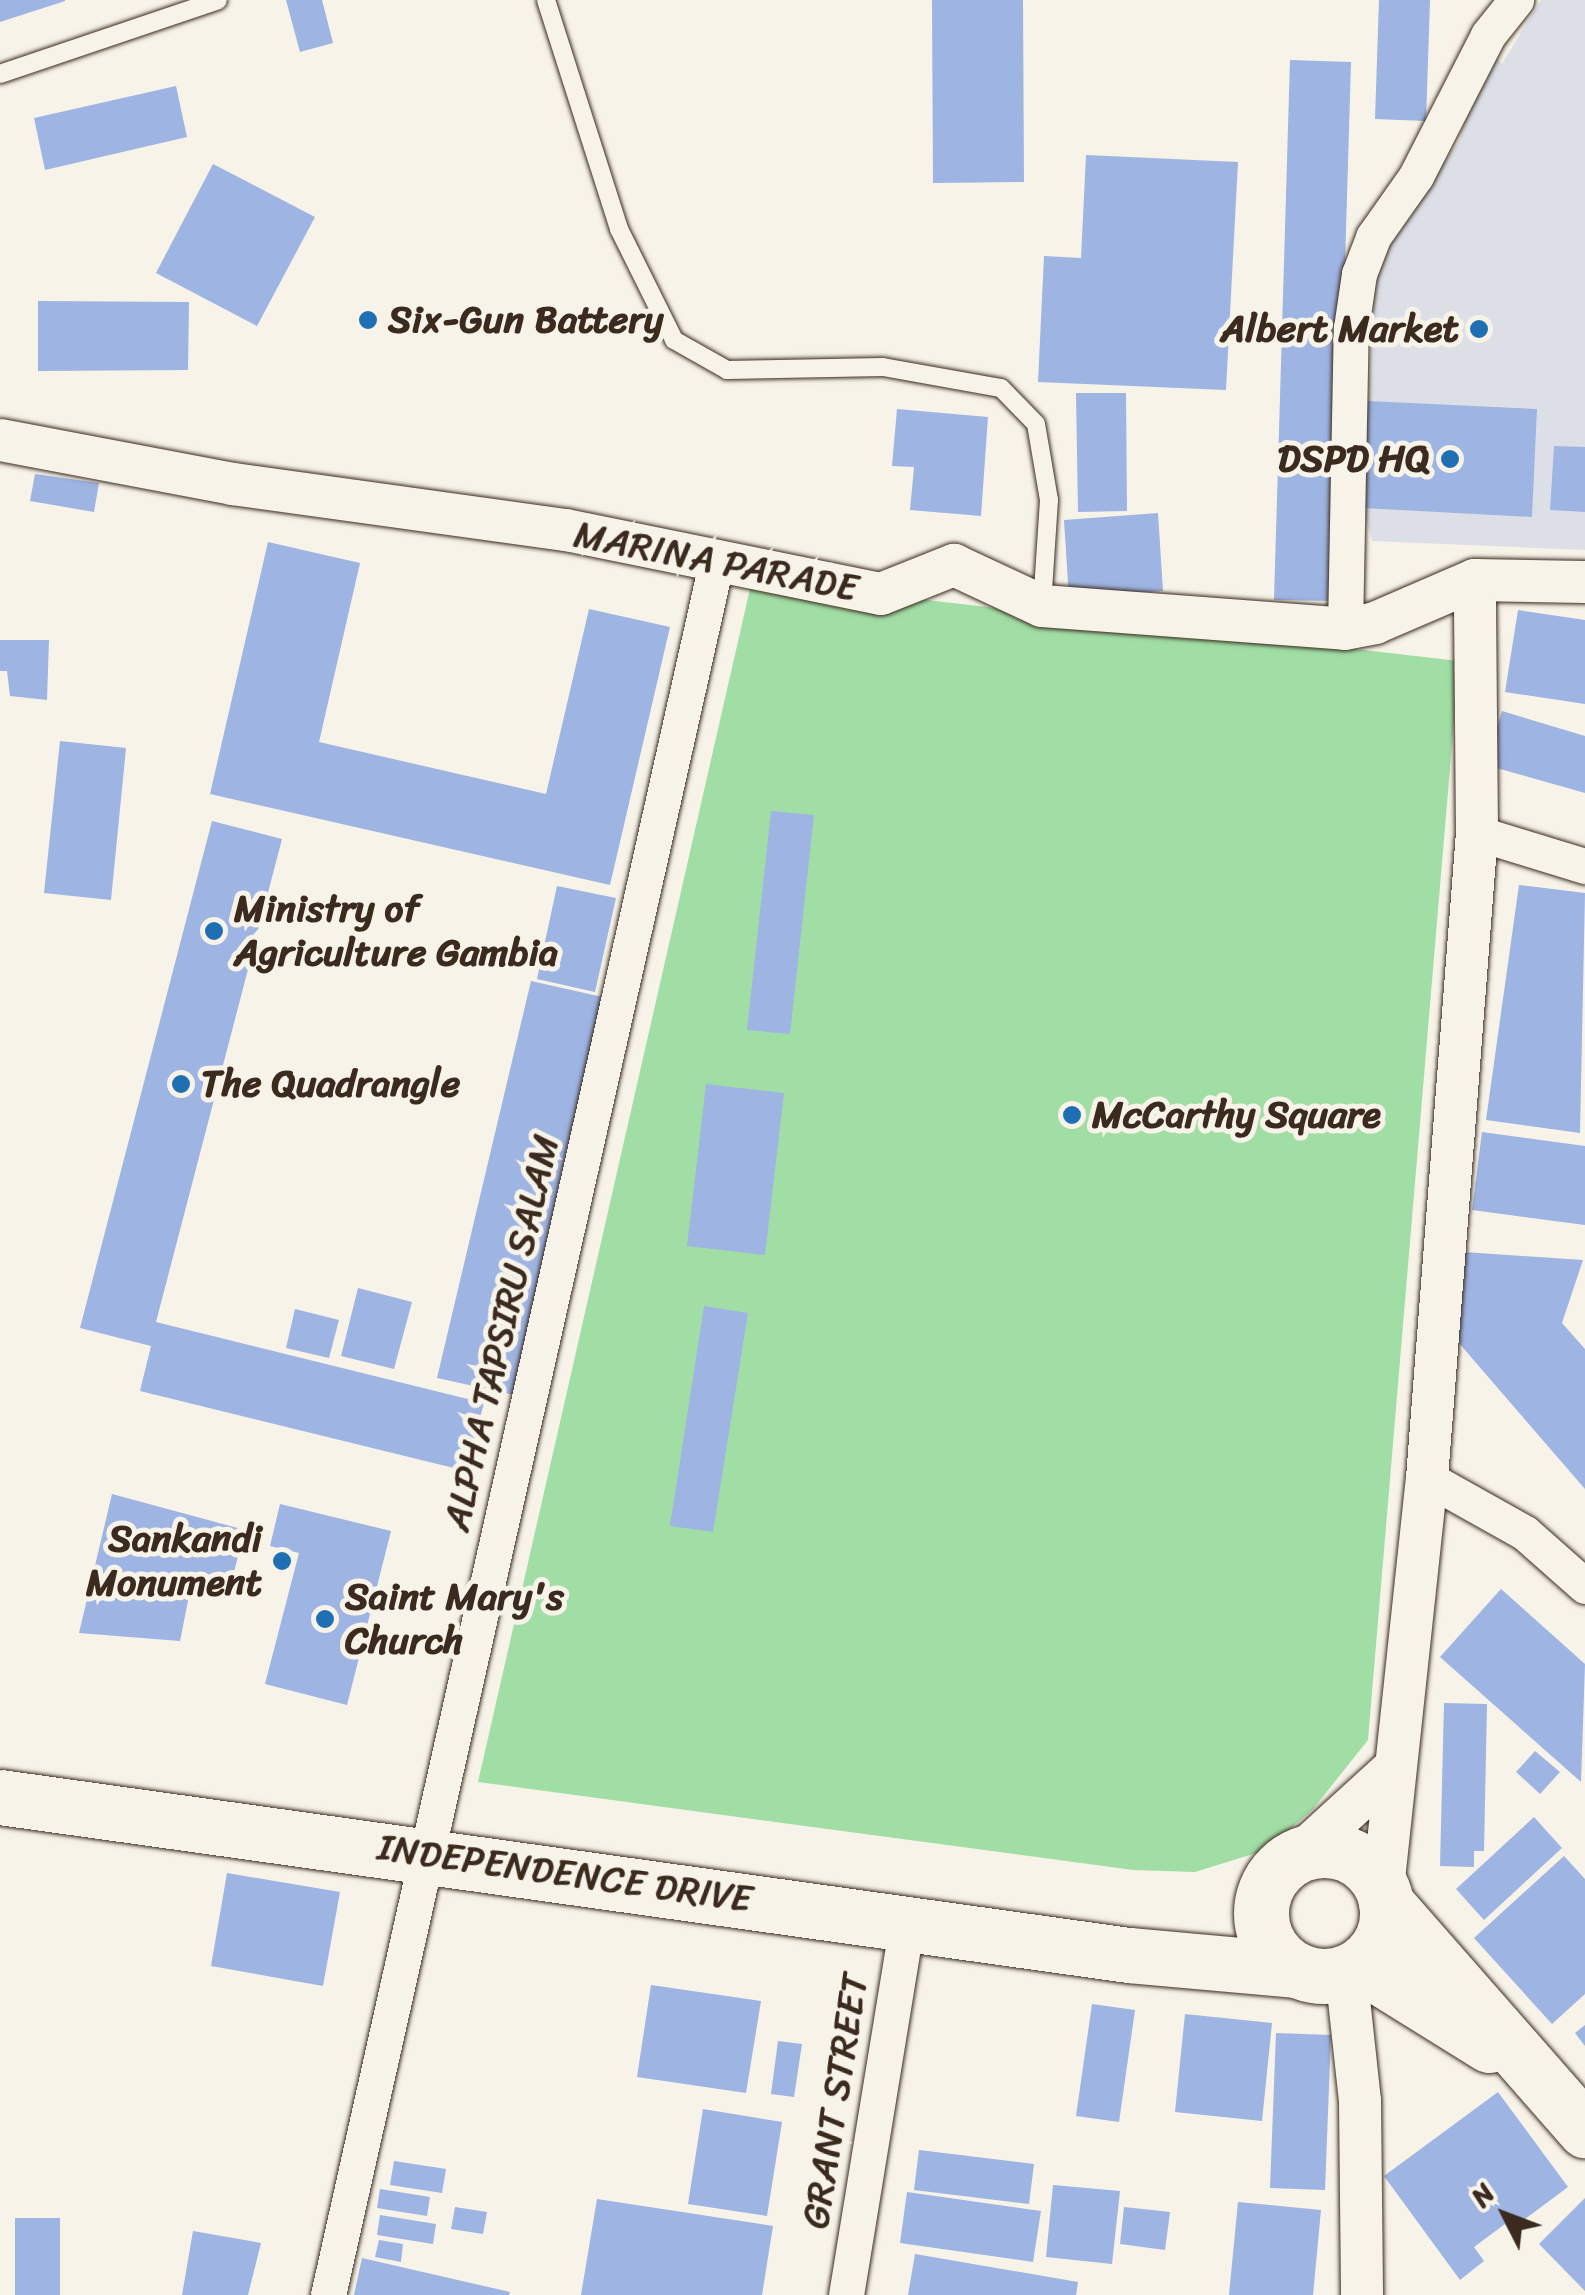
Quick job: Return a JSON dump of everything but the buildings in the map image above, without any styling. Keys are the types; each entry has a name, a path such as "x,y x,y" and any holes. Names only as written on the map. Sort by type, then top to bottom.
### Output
{"highway":[{"name":"INDEPENDENCE DRIVE","path":"0,1797 424,1853 1130,1955 1334,1969"},
{"path":"1534,2073 1266,1938 1261,1908 1267,1885 1300,1854 1319,1849 1358,1858 1385,1896 1585,2130"},
{"path":"1334,1969 1379,1944 1385,1896"},
{"path":"1130,1955 1261,1908"}],"street":[{"path":"1345,629 1351,328 1359,274 1373,236 1416,176 1488,36 1516,0"},
{"name":"MARINA PARADE","path":"0,440 233,484 566,530 716,564 881,594 954,565 1042,606 1345,629 1375,624 1475,580"},
{"name":"ALPHA TAPSIRU SALAM","path":"328,2295 716,564"},
{"path":"1385,1896 1392,1771 1427,1478 1477,833 1475,580 1585,582"},
{"path":"1477,833 1585,866"},
{"path":"1427,1478 1525,1532 1585,1586"},
{"path":"1300,1854 1392,1771"},
{"name":"GRANT STREET","path":"846,2295 907,1921"},
{"path":"1334,1969 1360,2101 1362,2295"}],"lane":[{"path":"0,74 218,0"},
{"path":"546,0 619,229 674,340 727,370 882,367 1002,388 1036,424 1049,500 1042,606"}],"shaded area":[{"name":"Albert Market","path":"1541,0 1585,0 1585,550 1372,541 1363,508 1376,258 1460,140 1483,44 1502,64"}],"green space":[{"name":"McCarthy Square","path":"752,580 1459,661 1368,1740 1313,1809 1266,1850 1195,1872 1133,1870 478,1782"}],"place":[{"name":"Six-Gun Battery","path":"368,320"},
{"name":"Albert Market","path":"1479,329"},
{"name":"DSPD HQ","path":"1450,459"},
{"name":"Ministry of Agriculture Gambia","path":"214,931"},
{"name":"The Quadrangle","path":"181,1084"},
{"name":"McCarthy Square","path":"1072,1115"},
{"name":"Sankandi Monument","path":"282,1561"},
{"name":"Saint Mary's Church","path":"325,1619"}]}
